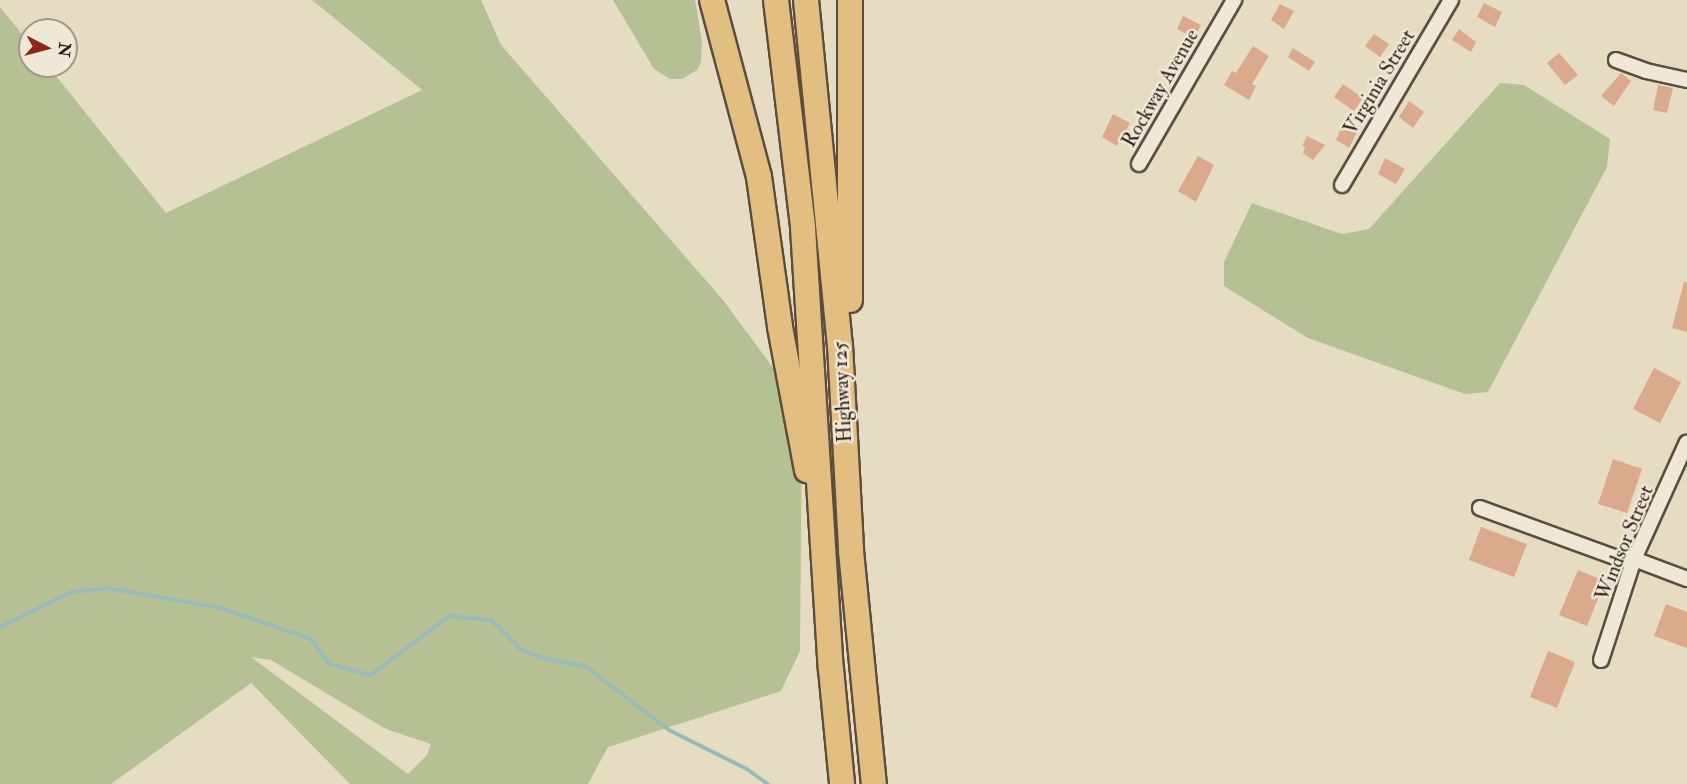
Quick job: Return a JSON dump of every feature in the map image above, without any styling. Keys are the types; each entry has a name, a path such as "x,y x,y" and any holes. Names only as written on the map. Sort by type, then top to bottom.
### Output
{"highway":[{"path":"712,0 759,177 768,255 790,390 824,552"},
{"name":"Highway 125","path":"776,0 803,228 831,669 842,784"},
{"name":"Highway 125","path":"806,0 840,345 851,551 874,784"},
{"path":"850,0 851,551"}],"street":[{"name":"Rockway Avenue","path":"1139,164 1234,0"},
{"name":"Virginia Street","path":"1342,185 1451,0"},
{"path":"1616,60 1646,71 1687,80"},
{"name":"Windsor Street","path":"1601,660 1634,559 1687,442"},
{"path":"1480,508 1620,560 1634,559 1687,579"}],"green space":[{"path":"312,0 481,0 501,45 723,300 802,407 800,651 781,691 608,747 588,784 350,784 251,683 111,784 0,784 0,7 18,29 18,78 58,78 166,213 422,90","holes":["251,657 271,660 386,729 431,744 427,755 408,774"]},
{"path":"613,0 695,0 702,42 701,62 697,70 682,79 670,79 654,69"},
{"path":"1500,83 1524,85 1610,139 1607,167 1488,392 1465,394 1308,338 1224,286 1224,262 1252,203 1342,234 1369,229"}],"building":[{"path":"1484,3 1502,12 1495,27 1477,17"},
{"path":"1280,4 1294,11 1284,29 1271,20"},
{"path":"1183,16 1201,25 1194,38 1177,29"},
{"path":"1459,29 1476,42 1471,52 1452,40"},
{"path":"1374,34 1389,44 1380,57 1365,46"},
{"path":"1253,46 1269,56 1252,84 1256,86 1249,100 1224,85 1232,71 1236,73"},
{"path":"1293,48 1315,62 1309,71 1288,57"},
{"path":"1559,53 1578,75 1565,85 1547,63"},
{"path":"1621,73 1631,81 1614,106 1601,96"},
{"path":"1343,84 1363,98 1354,111 1334,97"},
{"path":"1658,85 1673,88 1667,113 1653,110"},
{"path":"1409,101 1424,112 1413,128 1399,117"},
{"path":"1113,114 1130,123 1117,146 1102,137"},
{"path":"1343,124 1358,130 1349,148 1336,140"},
{"path":"1307,136 1325,145 1313,160 1303,153 1305,147 1302,146"},
{"path":"1198,156 1214,165 1196,202 1178,191"},
{"path":"1385,158 1405,169 1396,184 1378,174"},
{"path":"1684,282 1687,282 1687,332 1672,328"},
{"path":"1654,368 1681,382 1660,423 1633,409"},
{"path":"1613,459 1642,469 1627,513 1598,504"},
{"path":"1481,527 1527,544 1514,577 1469,560"},
{"path":"1578,570 1605,581 1587,626 1559,615"},
{"path":"1666,604 1687,612 1687,648 1654,636"},
{"path":"1548,651 1575,662 1557,708 1530,697"}],"waterway":[{"path":"0,627 71,592 107,588 221,608 311,639 329,664 371,675 449,616 491,620 520,649 546,659 585,666 669,730 747,769 768,784"}]}
